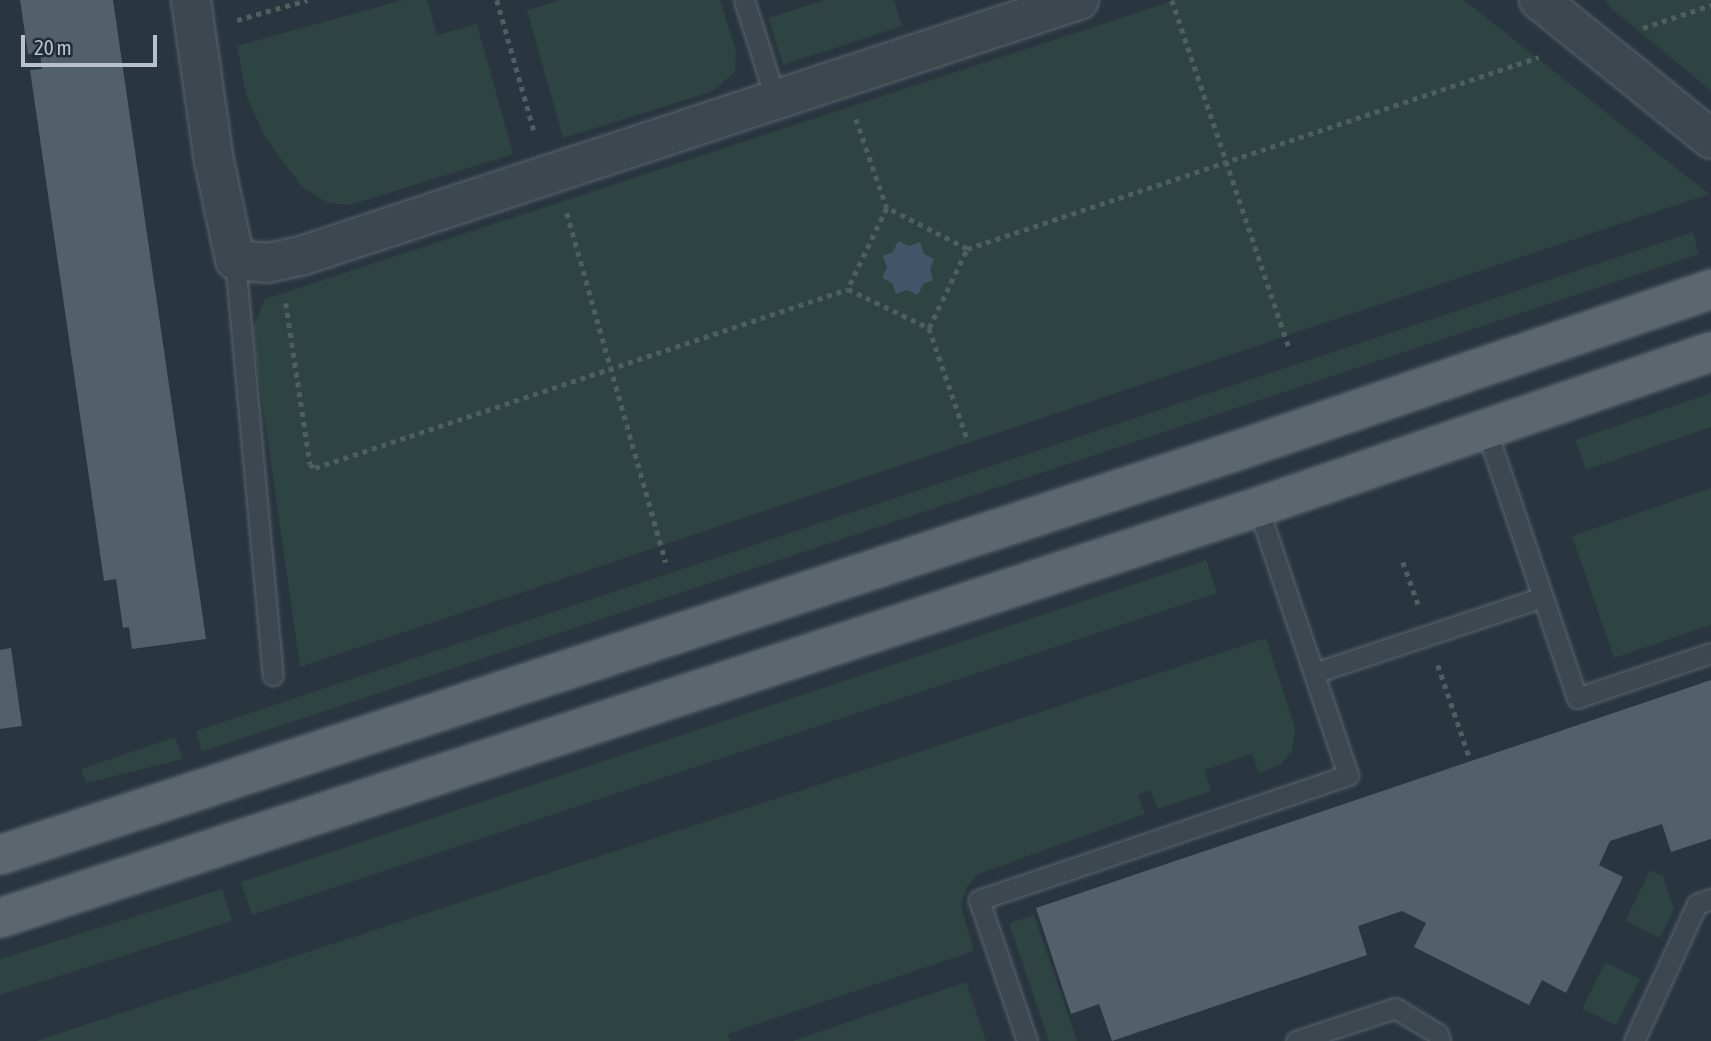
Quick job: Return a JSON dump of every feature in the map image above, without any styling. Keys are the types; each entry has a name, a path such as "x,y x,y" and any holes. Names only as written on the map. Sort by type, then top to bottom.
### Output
{"main road":[{"path":"0,855 1239,450 1711,289"},
{"path":"0,918 1258,507 1711,352"}],"street":[{"path":"191,0 214,161 235,260 267,263 301,256 1079,0"},
{"path":"1539,0 1711,139"}],"lane":[{"path":"744,0 776,100"},
{"path":"235,260 273,675"},
{"path":"1486,429 1577,698 1711,653"},
{"path":"1027,1041 979,900 1348,775 1258,507"},
{"path":"1314,673 1543,597"},
{"path":"1634,1041 1697,904 1711,899"},
{"path":"1296,1041 1395,1008 1442,1039"}],"path":[{"path":"231,21 307,0"},
{"path":"497,0 538,146"},
{"path":"1172,0 1290,351"},
{"path":"1640,29 1711,5"},
{"path":"852,107 887,208 967,249 1543,55"},
{"path":"563,202 666,562"},
{"path":"848,289 887,208"},
{"path":"967,249 929,328 968,441"},
{"path":"285,293 310,464 315,468 848,289 929,328"},
{"path":"1443,680 1470,759"}],"green space":[{"path":"403,0 427,0 437,35 477,24 513,154 350,205 328,203 302,187 265,137 246,95 237,46"},
{"path":"562,0 720,0 736,51 735,72 711,92 563,138 527,10"},
{"path":"825,0 894,0 902,26 783,65 768,18"},
{"path":"1175,0 1464,0 1709,194 300,667 252,329 265,299"},
{"path":"1605,0 1711,0 1711,91 1612,9"},
{"path":"1693,232 1699,254 202,752 196,731"},
{"path":"1711,393 1711,427 1586,470 1575,440"},
{"path":"1711,488 1711,625 1614,658 1572,536"},
{"path":"1206,560 1217,593 252,915 241,882"},
{"path":"1266,638 1295,728 1292,751 1281,764 1259,774 1252,754 1205,770 1211,791 1158,809 1150,790 1138,795 1145,814 978,874 966,888 961,907 974,951 728,1034 730,1041 36,1041"},
{"path":"175,737 183,759 86,783 81,769"},
{"path":"1650,870 1663,876 1674,909 1660,938 1625,921"},
{"path":"222,889 232,921 0,995 0,959"},
{"path":"1034,915 1077,1041 1049,1041 1009,923"},
{"path":"1605,962 1640,979 1616,1025 1582,1009"},
{"path":"966,982 986,1041 792,1041"}],"water":[{"path":"898,241 909,246 920,242 924,254 934,259 930,269 933,280 923,284 918,295 907,290 896,294 892,283 882,278 887,267 883,256 893,252"}],"building":[{"path":"20,0 113,0 206,639 132,649 129,627 123,628 116,579 104,581 30,70 42,69 40,52 28,54"},
{"path":"11,648 22,726 0,729 0,650"},
{"path":"1711,680 1711,839 1671,852 1662,824 1610,841 1599,865 1623,877 1566,993 1542,980 1529,1005 1414,947 1426,923 1402,911 1358,926 1367,955 1112,1041 1099,1004 1071,1014 1036,908"}]}
